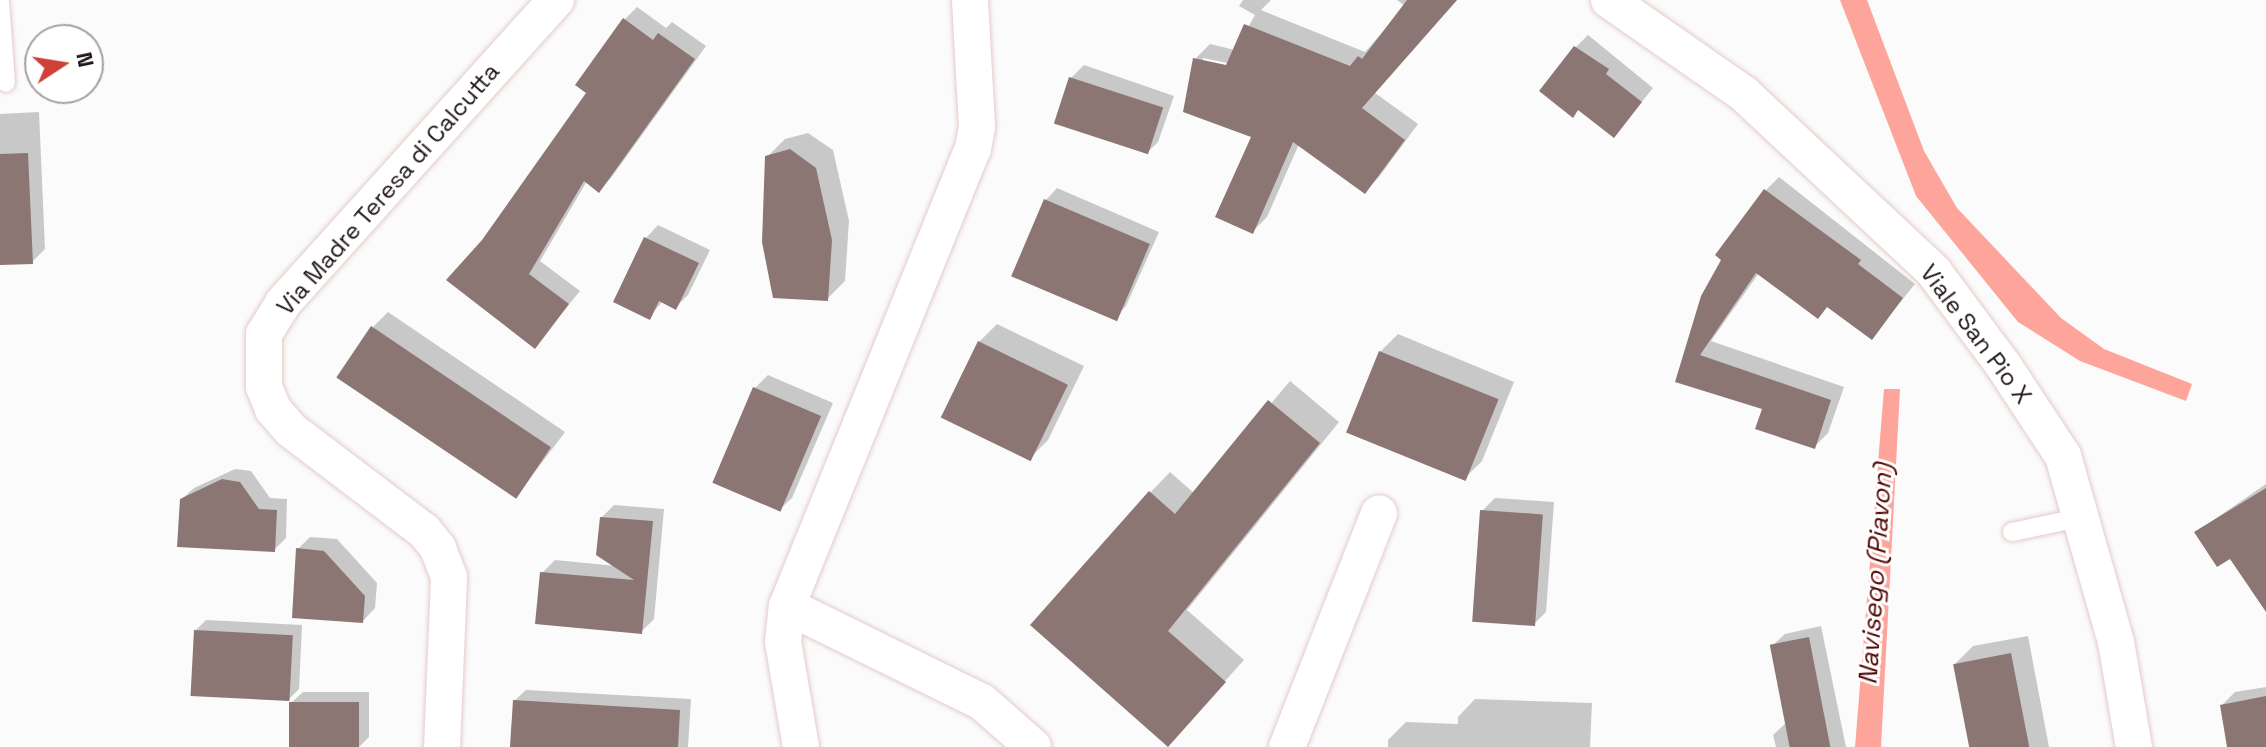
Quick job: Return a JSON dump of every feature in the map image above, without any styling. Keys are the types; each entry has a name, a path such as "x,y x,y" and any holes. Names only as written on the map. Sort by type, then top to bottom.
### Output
{"street":[{"name":"Via Madre Teresa di Calcutta","path":"442,747 449,577 438,548 424,531 291,430 273,409 264,387 264,334 283,303 556,0"},
{"path":"801,747 783,642 787,606 973,149 977,126 970,0"},
{"name":"Viale San Pio X","path":"1609,0 1744,94 1934,272 2063,456 2083,517 2116,642 2134,747"},
{"path":"1287,747 1379,513"},
{"path":"787,606 982,702 1033,747"}],"lane":[{"path":"0,2 6,83"},
{"path":"2012,532 2083,517"}],"water":[{"path":"1840,0 1867,0 1924,151 1957,208 2061,318 2104,349 2192,384 2186,401 2080,361 2018,322 1916,196"},
{"name":"Navisego (Piavon)","path":"1884,389 1900,389 1881,747 1855,747"}],"building":[{"path":"1407,0 1457,0 1362,108 1405,140 1365,194 1293,142 1253,234 1215,217 1251,137 1183,112 1193,58 1226,65 1244,24 1350,66 1358,56 1362,59"},
{"path":"623,18 653,40 658,33 695,59 599,193 584,181 529,274 569,304 535,349 446,280 482,240 586,93 575,85"},
{"path":"1574,46 1609,69 1606,74 1642,102 1614,138 1578,110 1573,118 1539,91"},
{"path":"1069,77 1163,108 1148,154 1054,124"},
{"path":"790,149 816,168 832,240 828,301 773,298 762,242 765,156"},
{"path":"28,153 33,264 0,265 0,154"},
{"path":"1764,189 1861,260 1858,264 1903,298 1872,340 1827,307 1818,319 1756,273 1700,355 1831,400 1815,449 1755,429 1762,409 1675,382 1701,296 1721,260 1715,255"},
{"path":"1044,199 1150,244 1117,321 1011,276"},
{"path":"644,237 699,263 676,310 659,301 650,320 613,302"},
{"path":"371,326 551,447 516,499 336,377"},
{"path":"978,341 1068,385 1031,461 941,417"},
{"path":"1379,351 1499,399 1466,481 1346,433"},
{"path":"753,387 821,416 780,512 712,483"},
{"path":"1268,400 1320,443 1168,631 1226,682 1168,747 1030,625 1149,491 1175,514"},
{"path":"222,479 240,482 259,509 277,510 275,552 177,547 180,499"},
{"path":"2266,488 2266,612 2230,559 2217,567 2194,532"},
{"path":"1480,510 1543,514 1535,626 1472,622"},
{"path":"600,517 653,521 642,634 535,624 540,572 634,580 596,555"},
{"path":"296,548 324,551 365,596 363,623 292,618"},
{"path":"194,630 293,635 289,701 191,696"},
{"path":"1809,637 1830,747 1790,747 1770,645"},
{"path":"2011,653 2029,747 1969,747 1953,664"},
{"path":"2266,696 2266,747 2227,747 2220,705"},
{"path":"513,700 680,710 678,747 510,747"},
{"path":"289,702 359,702 359,747 289,747"}]}
